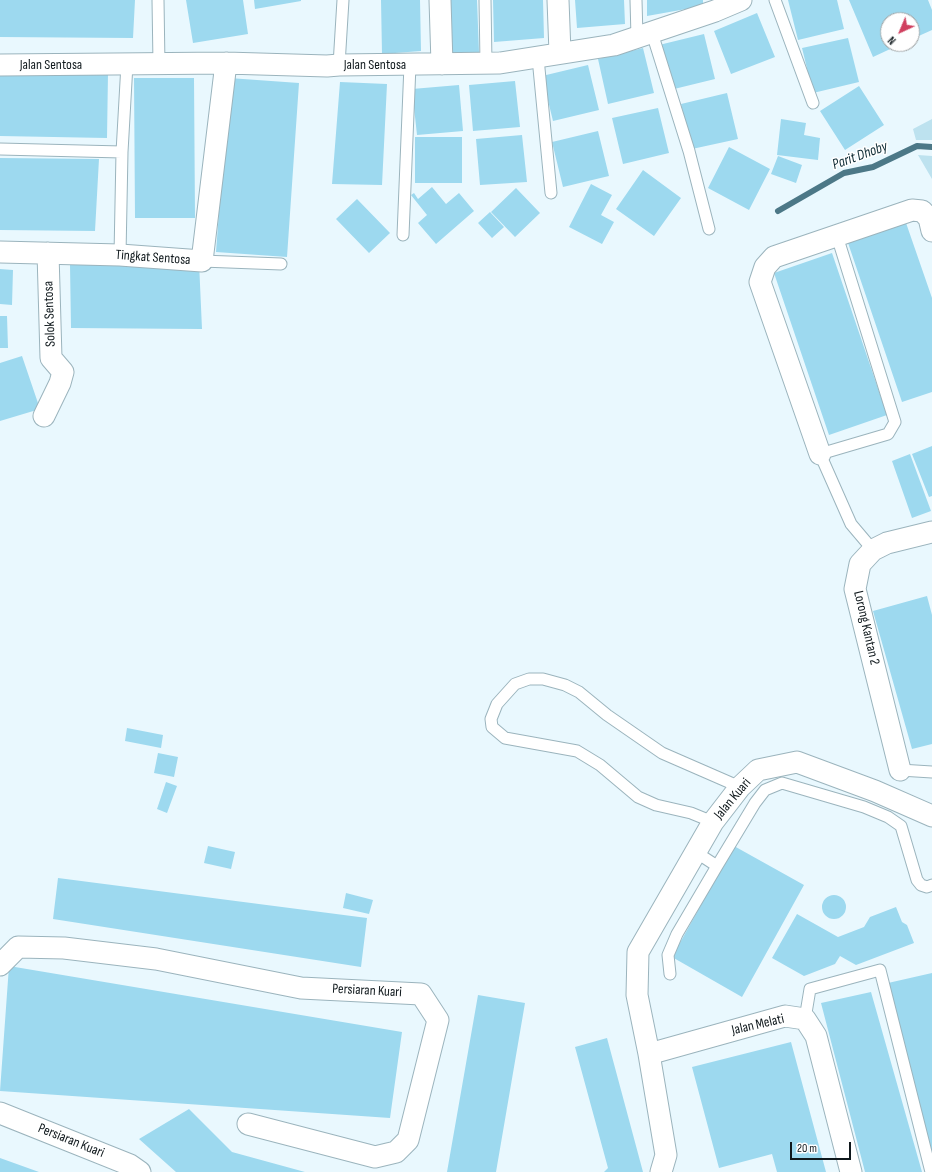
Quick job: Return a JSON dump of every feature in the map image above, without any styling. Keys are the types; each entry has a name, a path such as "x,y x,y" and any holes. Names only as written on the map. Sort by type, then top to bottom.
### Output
{"street":[{"path":"440,0 442,64"},
{"path":"558,0 560,53"},
{"name":"Jalan Sentosa","path":"0,65 226,63 327,66 486,63 538,58 560,53 614,45 644,35 714,6 741,0"},
{"name":"Tingkat Sentosa","path":"0,252 120,255 202,261 226,63"},
{"path":"820,454 760,282 765,267 774,257 912,210 922,211 929,218 932,231"},
{"name":"Solok Sentosa","path":"44,416 60,383 63,372 51,358 48,253"},
{"name":"Lorong Kantan 2","path":"900,770 855,589 860,564 873,550 887,542 932,532"},
{"name":"Jalan Kuari","path":"649,1054 637,995 638,952 694,851 713,822 740,787 758,770 797,762 875,791 932,816"},
{"name":"Persiaran Kuari","path":"0,965 18,947 64,948 156,959 301,988 421,994 438,1020 408,1140 396,1152 375,1157 248,1124"},
{"name":"Jalan Melati","path":"649,1054 785,1016 805,1019 816,1036 851,1172"},
{"path":"649,1054 666,1155 661,1172"},
{"name":"Persiaran Kuari","path":"0,1113 130,1165 140,1172"}],"lane":[{"path":"158,0 159,64"},
{"path":"339,65 343,0"},
{"path":"485,0 486,63"},
{"path":"636,0 644,35 689,152 709,229"},
{"path":"775,0 813,103"},
{"path":"538,58 552,193"},
{"path":"120,255 122,152 127,64"},
{"path":"403,235 410,65"},
{"path":"0,149 122,152"},
{"path":"837,236 895,422 888,434 820,454 851,524 873,550"},
{"path":"202,261 282,264"},
{"path":"713,822 691,813 656,805 638,797 600,765 577,751 505,738 492,727 491,719 497,704 515,684 529,678 565,685 579,692 607,715 662,753 740,787"},
{"path":"900,770 932,772"},
{"path":"670,974 668,955 674,941 717,866 761,794 765,790 782,783 864,807 888,817 901,826 917,880 921,885 927,887 932,885"},
{"path":"694,851 717,866"},
{"path":"805,1019 810,989 880,970 932,1172"}],"shaded area":[{"path":"932,119 932,140 916,140 913,129"},
{"path":"918,155 932,156 932,179"}],"building":[{"path":"0,0 135,0 133,38 0,37"},
{"path":"186,0 243,0 248,34 193,43"},
{"path":"254,0 301,0 301,1 255,9"},
{"path":"381,0 420,0 421,51 382,54"},
{"path":"444,0 477,0 479,52 446,53"},
{"path":"493,0 543,0 544,38 494,42"},
{"path":"575,0 624,0 625,24 577,28"},
{"path":"647,0 703,0 703,6 647,16"},
{"path":"788,0 837,0 844,29 798,40"},
{"path":"849,0 928,0 932,10 932,30 920,35 920,12 880,12 880,52 884,52 873,57"},
{"path":"757,13 775,57 731,74 714,31"},
{"path":"704,34 715,79 670,90 659,45"},
{"path":"848,38 859,82 813,93 802,48"},
{"path":"643,48 654,93 608,104 598,59"},
{"path":"588,65 599,110 553,121 542,76"},
{"path":"0,71 108,73 107,138 0,136"},
{"path":"134,78 194,78 195,218 135,218"},
{"path":"229,78 299,83 287,257 216,252"},
{"path":"515,81 520,127 473,131 469,85"},
{"path":"340,82 387,84 382,185 332,184"},
{"path":"459,85 463,131 417,135 412,89"},
{"path":"859,86 884,125 845,150 820,111"},
{"path":"727,93 738,139 692,149 681,104"},
{"path":"658,108 669,153 623,164 612,118"},
{"path":"781,119 806,123 804,135 820,138 818,160 777,155"},
{"path":"598,131 609,176 563,187 552,142"},
{"path":"522,135 527,182 480,185 476,139"},
{"path":"415,137 462,137 462,183 415,183"},
{"path":"729,147 770,169 749,210 708,188"},
{"path":"778,156 802,165 796,183 771,174"},
{"path":"0,158 99,159 95,231 0,230"},
{"path":"643,170 681,198 654,236 616,209"},
{"path":"591,184 612,195 601,215 614,222 602,244 569,227"},
{"path":"432,187 446,204 459,193 474,211 436,244 418,223 427,215 411,195 414,193 418,199"},
{"path":"516,188 540,213 515,237 491,212"},
{"path":"357,199 390,233 369,253 336,219"},
{"path":"490,212 504,227 492,238 478,223"},
{"path":"905,220 932,298 932,392 902,402 847,240"},
{"path":"832,253 887,415 829,435 774,273"},
{"path":"199,262 202,329 71,328 70,265"},
{"path":"0,269 13,270 12,305 0,304"},
{"path":"0,316 7,316 8,348 0,348"},
{"path":"22,356 40,409 0,421 0,363"},
{"path":"932,446 932,496 929,497 912,454"},
{"path":"910,454 931,511 912,518 892,461"},
{"path":"927,596 932,615 932,744 912,749 873,611"},
{"path":"127,728 163,735 161,748 125,741"},
{"path":"158,753 178,757 174,777 154,773"},
{"path":"166,782 177,786 167,813 157,809"},
{"path":"208,846 235,852 231,869 204,863"},
{"path":"734,846 804,885 742,997 672,957"},
{"path":"58,878 367,918 361,967 53,919"},
{"path":"346,893 373,900 369,914 343,908"},
{"path":"834,895 843,898 846,907 843,916 834,919 825,916 822,907 825,898"},
{"path":"896,907 902,922 907,925 914,943 856,965 840,956 835,964 804,976 772,958 797,914 838,937 864,927 870,917"},
{"path":"9,966 402,1032 390,1118 0,1091"},
{"path":"932,973 932,1151 931,1151 888,983"},
{"path":"871,992 922,1172 865,1172 821,1003"},
{"path":"478,995 525,1003 496,1172 447,1172"},
{"path":"607,1038 643,1172 604,1172 608,1168 575,1047"},
{"path":"791,1042 826,1172 777,1172 772,1154 719,1168 692,1067"},
{"path":"189,1109 232,1152 305,1172 176,1172 139,1139"},
{"path":"0,1158 39,1172 0,1172"}],"waterway":[{"name":"Parit Dhoby","path":"778,211 844,173 873,167 917,146 932,147"}]}
